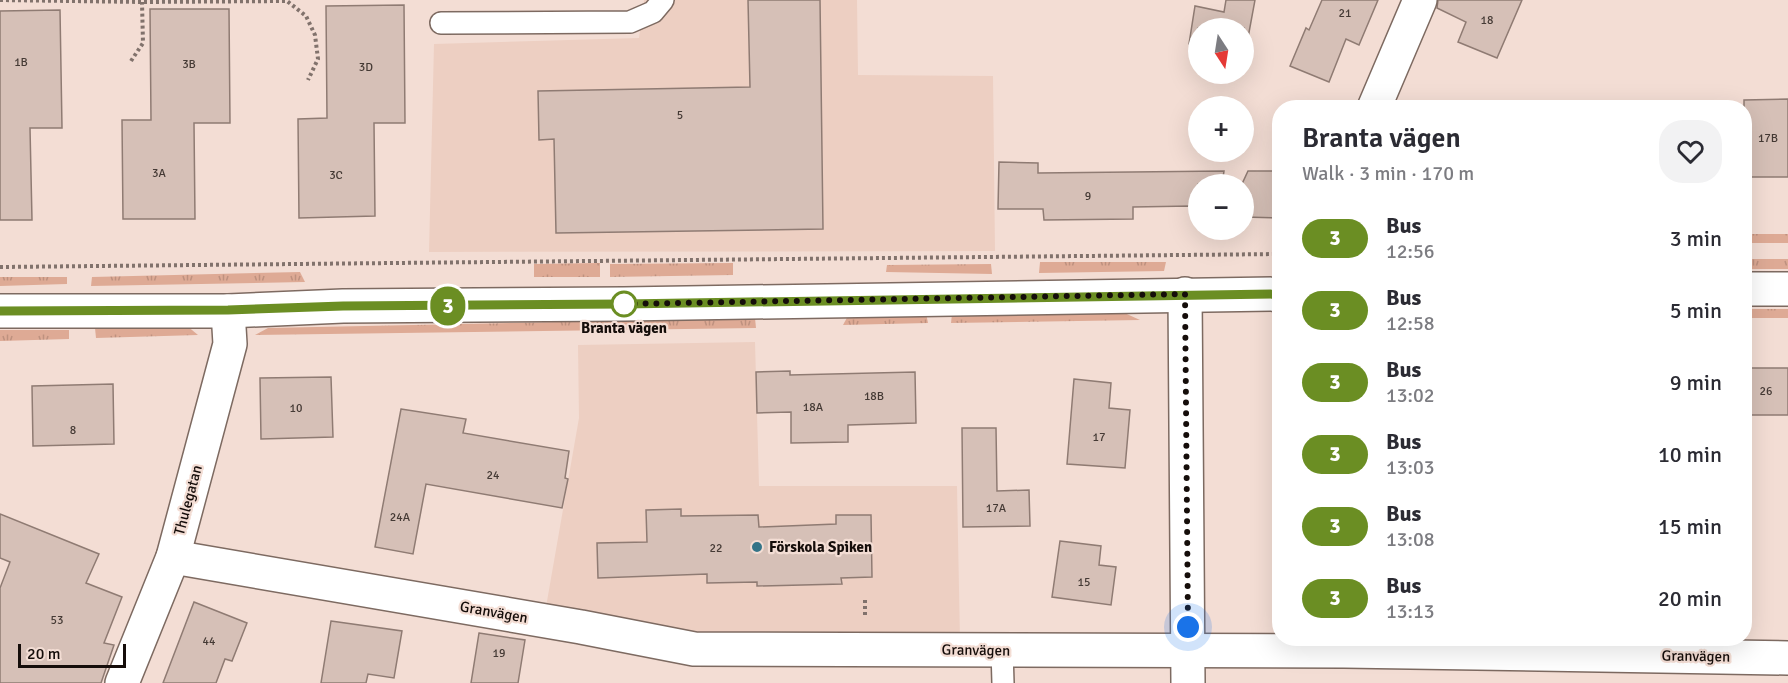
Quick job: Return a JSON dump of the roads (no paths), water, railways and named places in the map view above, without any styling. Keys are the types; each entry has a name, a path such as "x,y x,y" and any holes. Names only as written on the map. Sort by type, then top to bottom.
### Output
{"street":[{"path":"1377,100 1420,0"},
{"path":"1752,289 1788,289"},
{"path":"1185,294 1188,683"},
{"path":"0,311 228,310 343,306 1272,294"},
{"name":"Thulegatan","path":"122,683 173,557 230,344 228,310"},
{"name":"Granvägen","path":"173,557 581,627 694,649 1188,650 1788,658"}],"lane":[{"path":"441,23 630,21 653,12 663,0"},
{"path":"1002,650 1003,683"}],"place":[{"name":"Branta vägen","path":"624,304"},
{"name":"Förskola Spiken","path":"757,547"}]}
